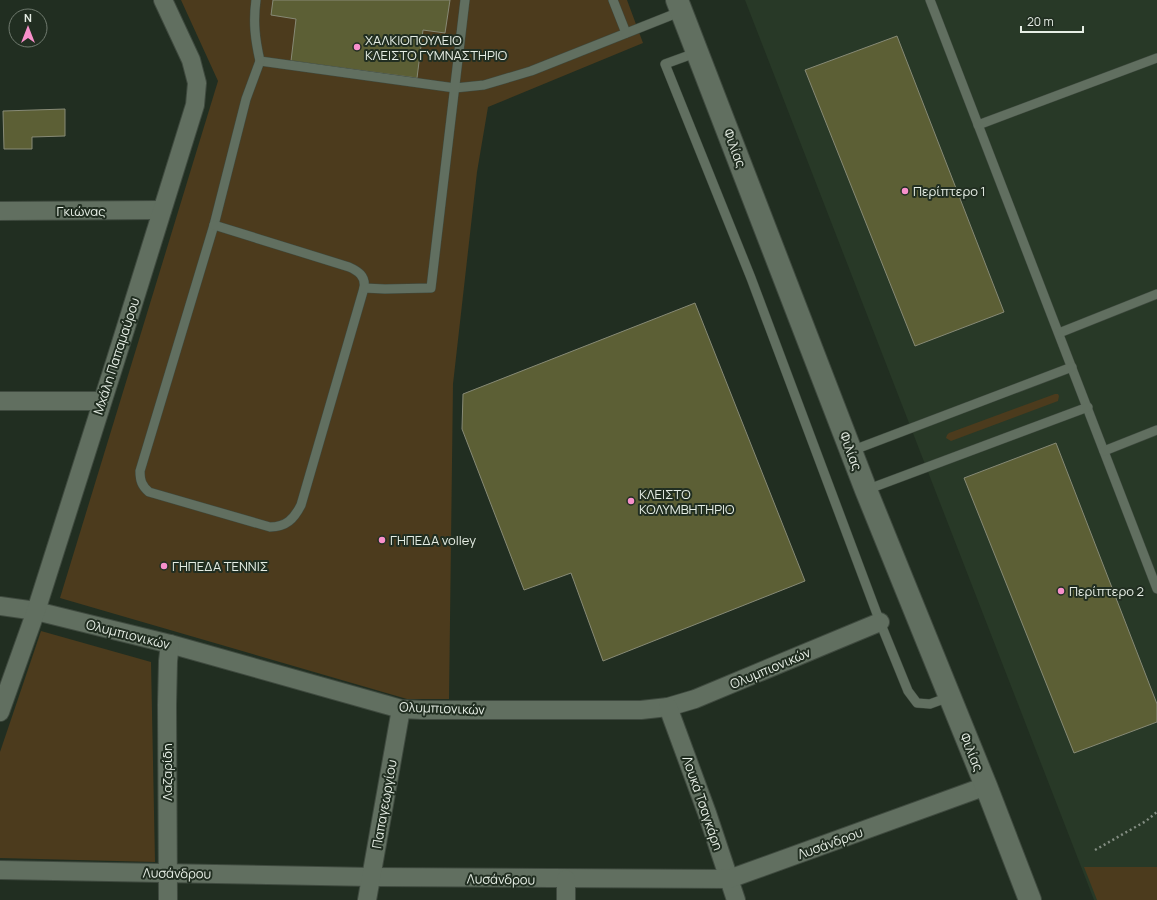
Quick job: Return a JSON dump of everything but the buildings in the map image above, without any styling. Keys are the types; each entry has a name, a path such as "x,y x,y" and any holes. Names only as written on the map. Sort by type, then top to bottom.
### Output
{"street":[{"name":"Μχάλη Παπαμαύρου","path":"0,712 36,610 195,105 197,83 191,60 164,0"},
{"name":"Φιλίας","path":"679,6 866,490 986,786 1030,900"},
{"name":"Γκιώνας","path":"0,211 162,210"},
{"path":"0,401 102,401"},
{"name":"Ολυμπιονικών","path":"0,606 36,610 170,644 401,708 422,710 641,710 668,707 695,699 880,622"},
{"name":"Λαζαρίδη","path":"168,900 167,705 170,644"},
{"name":"Λουκά Τσαγκάρη","path":"668,707 707,813 736,900"},
{"name":"Παπαγεωργίου","path":"367,900 401,708"},
{"name":"Λυσάνδρου","path":"0,870 371,877 729,880 986,786"},
{"path":"566,879 566,900"}],"lane":[{"path":"214,225 348,266 362,276 364,282 364,288 301,505 293,519 281,526 270,527 149,492 141,483 140,471 214,225 246,99 260,61 255,40 254,18 256,0"},
{"path":"364,288 431,288 465,0"},
{"path":"613,0 626,33"},
{"path":"930,0 1157,589"},
{"path":"260,61 455,88 484,85 514,76 626,33 679,6"},
{"path":"698,52 665,64 751,278 880,622 908,691 917,703 930,704 949,697"},
{"path":"978,125 1157,58"},
{"path":"1059,333 1157,294"},
{"path":"851,451 1072,367"},
{"path":"866,490 1088,407"},
{"path":"1104,450 1157,430"}],"path":[{"path":"1095,850 1146,821 1157,812"}],"shaded area":[{"path":"181,0 627,0 643,43 488,107 477,172 453,384 449,699 407,699 60,598 218,81"},
{"path":"745,0 1157,0 1157,900 1094,900"},
{"path":"1058,394 1059,396 1058,401 951,441 946,438 949,433"},
{"path":"41,631 151,662 155,862 0,858 0,752"},
{"path":"1084,867 1157,867 1157,900 1097,900"}],"place":[{"name":"ΧΑΛΚΙΟΠΟΥΛΕΙΟ ΚΛΕΙΣΤΟ ΓΥΜΝΑΣΤΗΡΙΟ","path":"357,47"},
{"name":"Περίπτερο 1","path":"905,191"},
{"name":"ΚΛΕΙΣΤΟ ΚΟΛΥΜΒΗΤΗΡΙΟ","path":"631,501"},
{"name":"ΓΗΠΕΔΑ volley","path":"382,540"},
{"name":"ΓΗΠΕΔΑ ΤΕΝΝΙΣ","path":"164,566"},
{"name":"Περίπτερο 2","path":"1061,591"}]}
